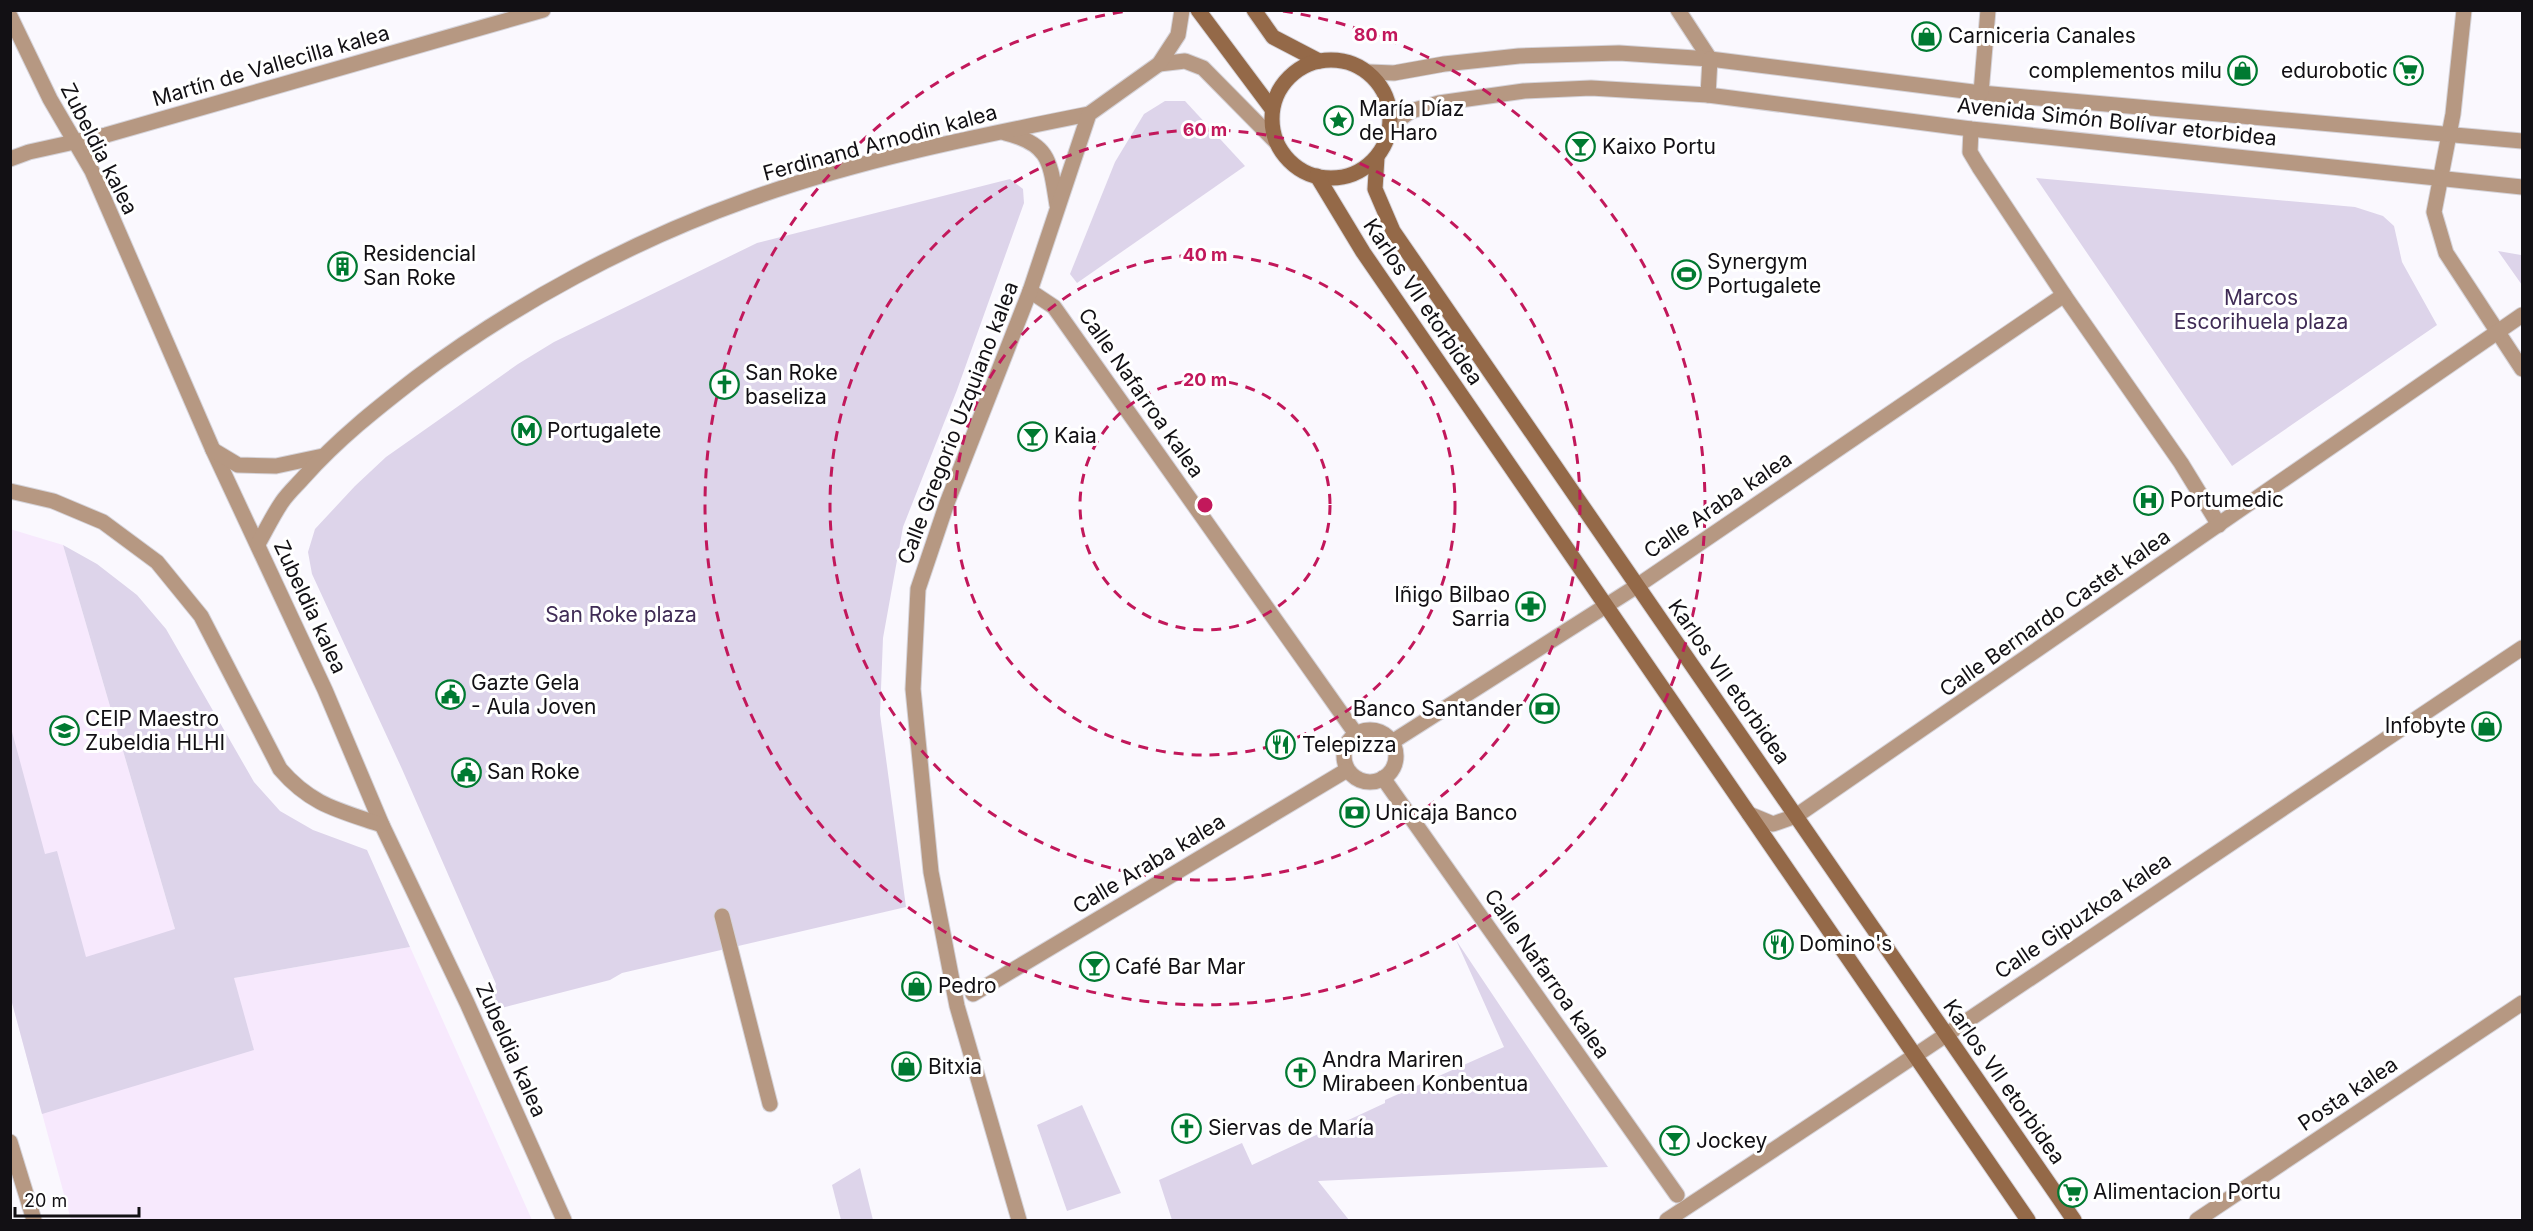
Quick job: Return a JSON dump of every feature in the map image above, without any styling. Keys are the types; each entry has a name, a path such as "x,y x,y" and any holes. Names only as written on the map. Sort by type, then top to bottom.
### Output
{"street":[{"name":"Martín de Vallecilla kalea","path":"10,159 29,152 106,135 543,10"},
{"path":"1089,114 1159,64 1178,35 1182,10"},
{"path":"1198,10 1272,109"},
{"path":"1254,10 1273,37 1319,61"},
{"path":"1678,10 1710,59 1708,95"},
{"path":"1981,93 1988,10"},
{"path":"2464,10 2458,80 2434,212 2446,253 2523,369"},
{"name":"Zubeldia kalea","path":"10,16 50,99 92,171 213,450 325,690 382,825 467,1003 564,1221"},
{"name":"Avenida Simón Bolívar etorbidea","path":"1368,72 1394,73 1444,63 1530,56 1619,52 1710,59 1981,93 2523,141"},
{"path":"1159,64 1185,61 1203,68 1276,142 1293,164 1304,172 1317,176 1333,178 1350,176 1377,157 1386,143 1390,126 1389,106 1381,87 1368,72 1353,63 1336,59 1319,61 1302,67 1288,78 1278,92 1272,109 1272,126 1276,142"},
{"name":"Avenida Simón Bolívar etorbidea","path":"1390,126 1411,111 1439,103 1524,91 1591,88 1708,95 1971,129 2523,187"},
{"name":"Ferdinand Arnodin kalea","path":"258,544 283,500 323,456 365,417 441,360 522,308 630,249 747,200 846,169 1089,114"},
{"name":"Calle Gregorio Uzquiano kalea","path":"1019,1221 955,998 931,872 913,689 918,589 947,503 1030,291 1089,114"},
{"path":"1971,129 1970,152 2064,296 2181,464 2219,525"},
{"name":"Calle Gregorio Uzquiano kalea","path":"1002,132 1022,137 1043,151 1051,167 1058,207"},
{"name":"Karlos VII etorbidea","path":"1377,157 1376,189 1393,231 2074,1221"},
{"name":"Karlos VII etorbidea","path":"1317,176 1362,252 2028,1221"},
{"name":"Calle Nafarroa kalea","path":"1030,291 1054,307 1356,734"},
{"name":"Calle Araba kalea","path":"1392,742 1637,586 2064,296"},
{"name":"Calle Bernardo Castet kalea","path":"1749,814 1773,824 1796,816 2523,315"},
{"path":"213,450 238,465 276,466 323,456"},
{"path":"10,491 54,501 103,522 157,562 201,616 280,769 295,787 322,805 382,825"},
{"name":"Calle Gipuzkoa kalea","path":"1667,1221 2523,648"},
{"path":"1368,730 1377,731 1385,734 1392,742 1396,757 1394,765 1383,778 1367,782 1359,780 1347,770 1344,752 1347,743 1356,734 1368,730"},
{"name":"Calle Araba kalea","path":"973,994 1347,770"},
{"name":"Calle Nafarroa kalea","path":"1383,778 1677,1194"},
{"path":"722,915 770,1104"},
{"name":"Posta kalea","path":"2197,1221 2523,1003"},
{"path":"10,1142 13,1162 34,1221"}],"shaded area":[{"name":"CEIP Maestro Zubeldia HLHI","path":"10,529 63,545 175,929 234,978 410,947 532,1220 71,1220 11,999"}],"green space":[{"path":"1165,101 1185,101 1245,166 1077,283 1070,274 1115,162 1144,114"},
{"name":"Marcos Escorihuela plaza","path":"2036,178 2355,207 2383,216 2394,226 2402,262 2437,325 2232,466"},
{"name":"San Roke plaza","path":"1010,179 1023,189 1024,203 957,390 903,527 883,638 880,714 906,907 622,973 610,980 490,1011 496,984 402,769 312,574 308,552 315,529 386,457 518,364 554,342 757,243"},
{"path":"2522,250 2522,285 2498,251 2521,255"},
{"path":"63,545 97,564 137,595 166,629 254,782 280,811 313,830 367,850 410,947 234,978 254,1050 42,1114 11,999 11,728 45,854 57,851 86,957 175,929"},
{"path":"1456,940 1608,1167 1318,1181 1349,1220 1172,1220 1159,1180 1242,1143 1252,1165 1385,1103 1385,1100 1504,1047"},
{"path":"1082,1105 1121,1193 1067,1211 1037,1125"},
{"path":"860,1168 873,1220 841,1220 832,1185"}],"place":[{"name":"Carniceria Canales","path":"1927,36"},
{"name":"complementos milu","path":"2243,71"},
{"name":"edurobotic","path":"2409,71"},
{"name":"María Díaz de Haro","path":"1338,121"},
{"name":"Kaixo Portu","path":"1581,147"},
{"name":"Residencial San Roke","path":"342,266"},
{"name":"Synergym Portugalete","path":"1686,274"},
{"name":"San Roke baseliza","path":"724,385"},
{"name":"Portugalete","path":"526,431"},
{"name":"Kaia","path":"1033,436"},
{"name":"Portumedic","path":"2149,500"},
{"name":"Iñigo Bilbao Sarria","path":"1531,607"},
{"name":"Gazte Gela - Aula Joven","path":"450,695"},
{"name":"Banco Santander","path":"1544,709"},
{"name":"Infobyte","path":"2487,726"},
{"name":"CEIP Maestro Zubeldia HLHI","path":"64,731"},
{"name":"Telepizza","path":"1281,745"},
{"name":"San Roke","path":"466,772"},
{"name":"Unicaja Banco","path":"1354,813"},
{"name":"Domino's","path":"1778,944"},
{"name":"Café Bar Mar","path":"1094,967"},
{"name":"Pedro","path":"917,986"},
{"name":"Bitxia","path":"907,1067"},
{"name":"Andra Mariren Mirabeen Konbentua","path":"1301,1072"},
{"name":"Siervas de María","path":"1187,1128"},
{"name":"Jockey","path":"1675,1141"},
{"name":"Alimentacion Portu","path":"2072,1192"}]}
